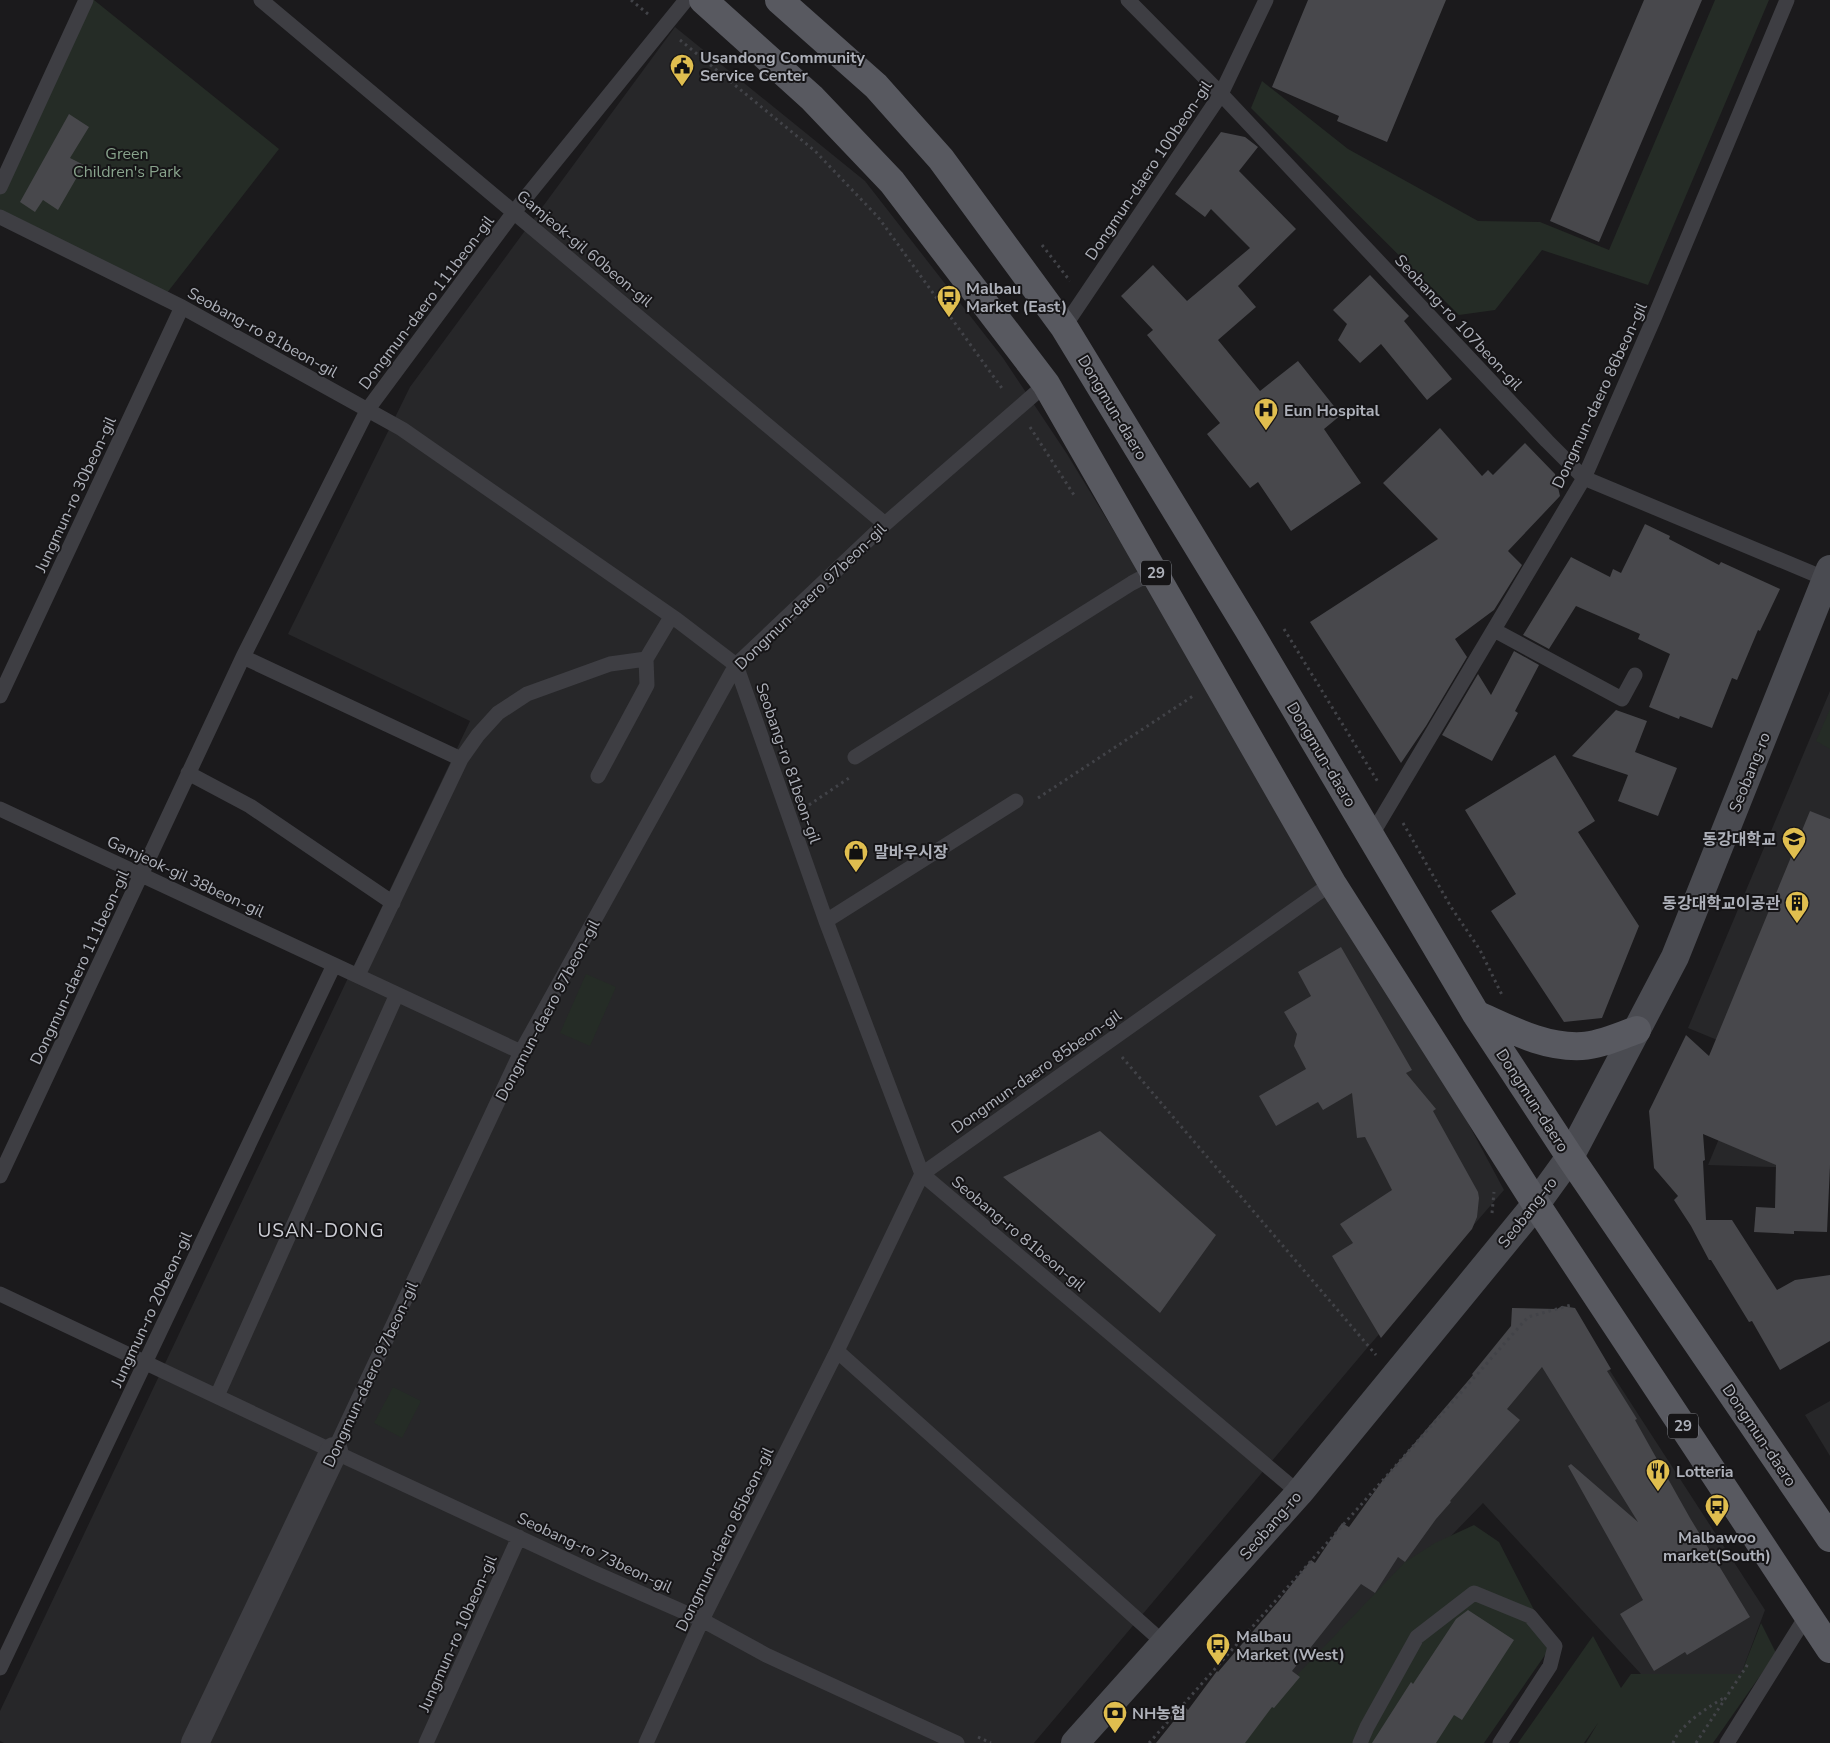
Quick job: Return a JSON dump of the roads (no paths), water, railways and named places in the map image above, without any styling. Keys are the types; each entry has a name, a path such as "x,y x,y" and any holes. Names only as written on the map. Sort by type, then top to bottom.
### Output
{"main road":[{"name":"29","path":"703,0 812,98 892,182 1046,384 1155,570 1332,883 1536,1204 1830,1649"},
{"name":"Dongmun-daero","path":"779,0 876,86 941,158 1064,327 1248,629 1476,1014 1570,1157 1830,1538"},
{"name":"Seobang-ro","path":"1075,1743 1299,1493 1536,1204 1570,1157 1675,957 1828,574"},
{"path":"1476,1014 1525,1036 1556,1045 1582,1046 1637,1030"}],"street":[{"name":"Dongmun-daero 97beon-gil","path":"196,1743 334,1452"}],"lane":[{"path":"0,187 86,0"},
{"name":"Gamjeok-gil 60beon-gil","path":"262,0 885,524"},
{"name":"Dongmun-daero 111beon-gil","path":"0,1176 243,657 368,409 514,212 686,0"},
{"name":"Seobang-ro 107beon-gil","path":"1128,0 1222,94 1547,441 1584,478 1828,574"},
{"name":"Dongmun-daero 100beon-gil","path":"1064,327 1222,94 1266,0"},
{"name":"Dongmun-daero 86beon-gil","path":"1371,836 1584,478 1655,316 1787,0"},
{"name":"Seobang-ro 81beon-gil","path":"0,217 182,307 368,409 503,498 736,665 826,921 922,1174 1299,1493"},
{"name":"Jungmun-ro 30beon-gil","path":"0,696 182,307"},
{"name":"Dongmun-daero 97beon-gil","path":"334,1452 521,1052 736,665 885,524 1046,384"},
{"path":"856,757 1155,570"},
{"path":"598,776 647,685 646,659 671,617"},
{"path":"1494,630 1622,699 1635,675"},
{"path":"243,657 461,760"},
{"path":"358,975 461,760 478,735 498,713 527,694 610,664 646,659"},
{"path":"188,773 250,806 393,903"},
{"path":"826,921 1016,801"},
{"name":"Gamjeok-gil 38beon-gil","path":"0,809 521,1052"},
{"name":"Dongmun-daero 85beon-gil","path":"646,1743 702,1620 837,1351 922,1174 1332,883"},
{"name":"Jungmun-ro 20beon-gil","path":"0,1668 334,965"},
{"path":"217,1396 398,994"},
{"name":"Seobang-ro 73beon-gil","path":"0,1294 334,1452 702,1620 766,1655 957,1743"},
{"path":"837,1351 1165,1644"},
{"name":"Jungmun-ro 10beon-gil","path":"426,1743 519,1537"},
{"path":"1360,1743 1367,1727 1418,1637 1474,1593 1530,1616 1555,1646 1550,1666 1500,1743"},
{"path":"1727,1743 1807,1615"}],"place":[{"name":"Usandong Community Service Center","path":"682,87"},
{"name":"Malbau Market (East)","path":"949,318"},
{"name":"Eun Hospital","path":"1266,431"},
{"name":"동강대학교","path":"1794,860"},
{"name":"말바우시장","path":"856,873"},
{"name":"동강대학교이공관","path":"1797,924"},
{"name":"Lotteria","path":"1658,1492"},
{"name":"Malbawoo market(South)","path":"1717,1527"},
{"name":"Malbau Market (West)","path":"1218,1666"},
{"name":"NH농협","path":"1115,1734"}],"district":[{"name":"USAN-DONG","path":"321,1230"}],"park label":[{"name":"Green Children's Park","path":"127,162"}]}
